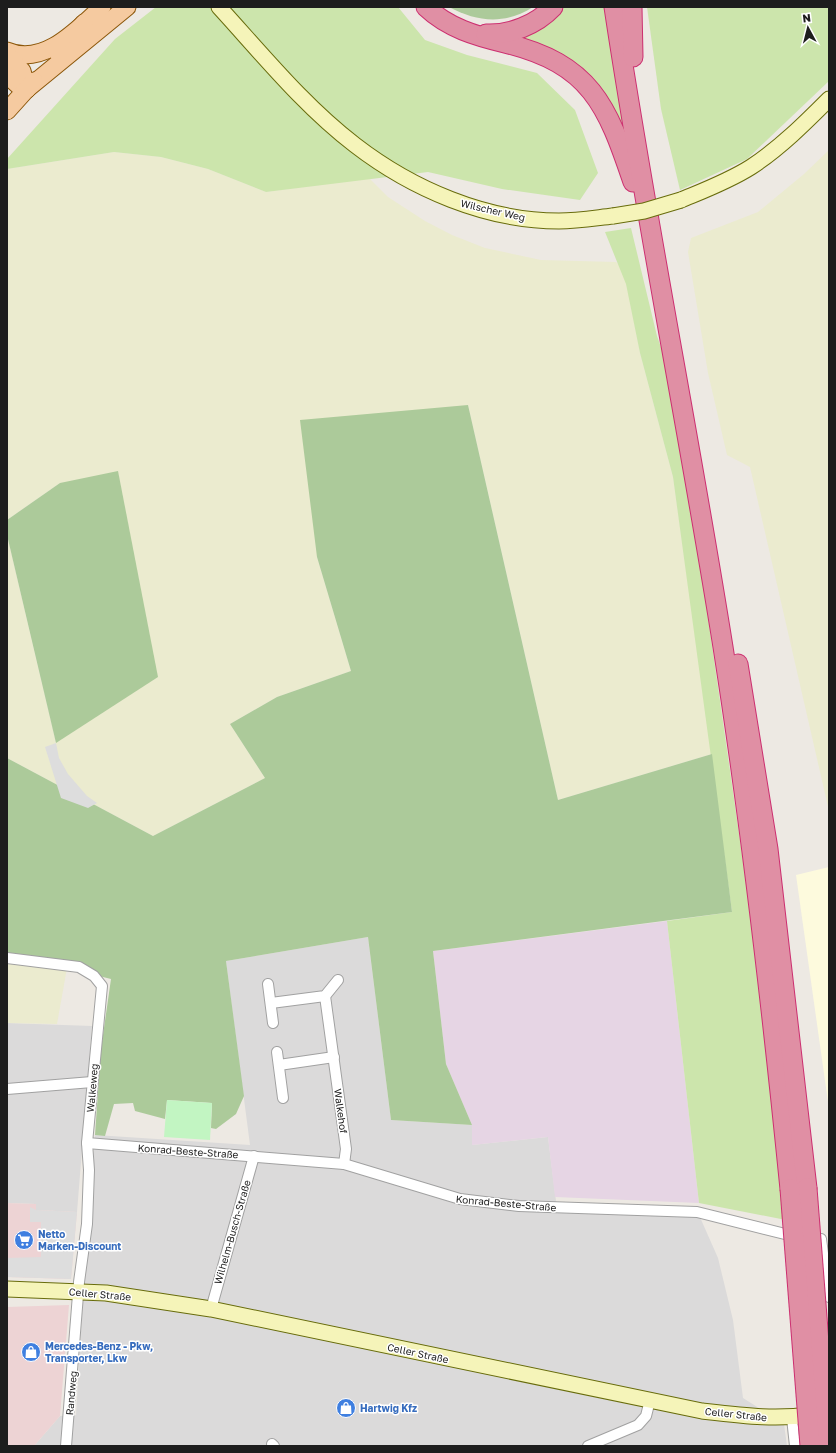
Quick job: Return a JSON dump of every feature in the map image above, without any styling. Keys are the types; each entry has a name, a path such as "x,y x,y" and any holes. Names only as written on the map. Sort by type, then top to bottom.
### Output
{"highway":[{"path":"426,7 442,20 465,32 530,50 546,56 572,73 585,84 605,110 613,124 652,240"},
{"path":"465,32 493,34 508,32 536,21 553,7"},
{"path":"614,7 652,240 759,850"},
{"path":"626,7 633,57 733,632 827,1446"},
{"path":"632,7 633,57"},
{"path":"798,1188 810,1446"}],"main road":[{"path":"7,53 30,56 47,52 102,7"},
{"path":"27,89 127,7"},
{"path":"7,111 84,23"},
{"path":"7,53 22,71 27,89"},
{"path":"7,75 19,86 27,89"}],"street":[{"name":"Wilscher Weg","path":"219,7 329,123 370,156 416,184 450,199 503,215 558,221 613,216 644,211 681,200 709,189 750,168 786,141 829,99"},
{"name":"Walkeweg","path":"7,958 79,967 94,976 102,986 87,1143 89,1170 87,1224 79,1292"},
{"path":"270,1003 325,996 338,980"},
{"path":"268,984 273,1023"},
{"name":"Walkehof","path":"325,996 346,1149 344,1164"},
{"path":"277,1052 283,1098"},
{"path":"279,1065 334,1057"},
{"path":"7,1089 92,1082"},
{"name":"Konrad-Beste-Straße","path":"87,1143 344,1164 460,1199 526,1206 697,1212 809,1240 821,1239 829,1297"},
{"name":"Wilhelm-Busch-Straße","path":"211,1309 254,1156"},
{"name":"Celler Straße","path":"7,1289 79,1292 149,1299 211,1309 702,1411 762,1418 792,1418 829,1413"},
{"name":"Randweg","path":"66,1446 79,1292"},
{"path":"588,1446 638,1425 646,1416 650,1400"},
{"path":"792,1418 795,1446"}],"shaded area":[{"path":"56,743 59,758 68,774 87,796 97,803 88,808 61,798 45,747"},
{"path":"829,867 829,1109 796,875"},
{"path":"667,921 699,1203 555,1197 548,1137 472,1145 472,1125 446,1064 433,951"},
{"path":"368,937 391,1120 472,1125 472,1145 548,1137 557,1209 699,1215 718,1258 733,1320 743,1398 784,1424 787,1446 34,1446 60,1416 76,1415 95,1135 250,1145 226,961"},
{"path":"7,1023 92,1026 77,1212 36,1210 36,1204 7,1203"},
{"path":"7,1203 36,1204 36,1210 77,1212 71,1279 7,1277"},
{"path":"30,1207 36,1210 77,1212 71,1279 7,1277 7,1258 41,1257 41,1222 30,1222"},
{"path":"69,1305 60,1416 34,1446 7,1446 7,1307"}],"green space":[{"path":"156,7 398,7 425,40 467,55 537,73 575,110 598,173 580,200 502,189 428,172 266,192 208,169 161,157 114,152 7,169 7,159 115,39"},
{"path":"449,7 533,7 512,17 491,19 470,16"},
{"path":"561,7 608,7 633,163 609,104 512,35"},
{"path":"647,7 829,7 829,81 747,159 680,190 661,109"},
{"path":"829,150 829,811 750,467 727,455 708,373 688,252 691,238 758,212 804,174"},
{"path":"114,152 161,157 208,169 266,192 369,178 388,197 425,221 452,235 485,248 541,260 616,262 624,269 640,353 673,477 712,754 558,800 468,405 317,557 351,671 277,697 230,724 265,778 153,836 7,758 7,535 56,743 60,483 7,520 7,169"},
{"path":"631,228 657,336 668,367 686,464 746,882 786,1220 699,1203 667,921 732,912 673,477 640,353 626,284 605,232"},
{"path":"468,405 558,800 712,754 732,912 433,951 446,1064 472,1125 391,1120 368,937 226,961 244,1096 236,1114 216,1129 211,1128 212,1103 167,1100 165,1119 135,1111 133,1103 114,1104 105,1136 95,1135 101,1049 111,979 67,968 7,957 7,758 153,836 265,778 230,724 277,697 351,671 317,557 300,420"},
{"path":"118,471 158,677 56,743 7,535 7,520 60,483"},
{"path":"7,957 67,968 57,1024 7,1023"},
{"path":"167,1100 212,1103 210,1140 164,1137"}],"place":[{"name":"Netto Marken-Discount","path":"24,1240"},
{"name":"Mercedes-Benz - Pkw, Transporter, Lkw","path":"31,1352"},
{"name":"Hartwig Kfz","path":"346,1408"}]}
